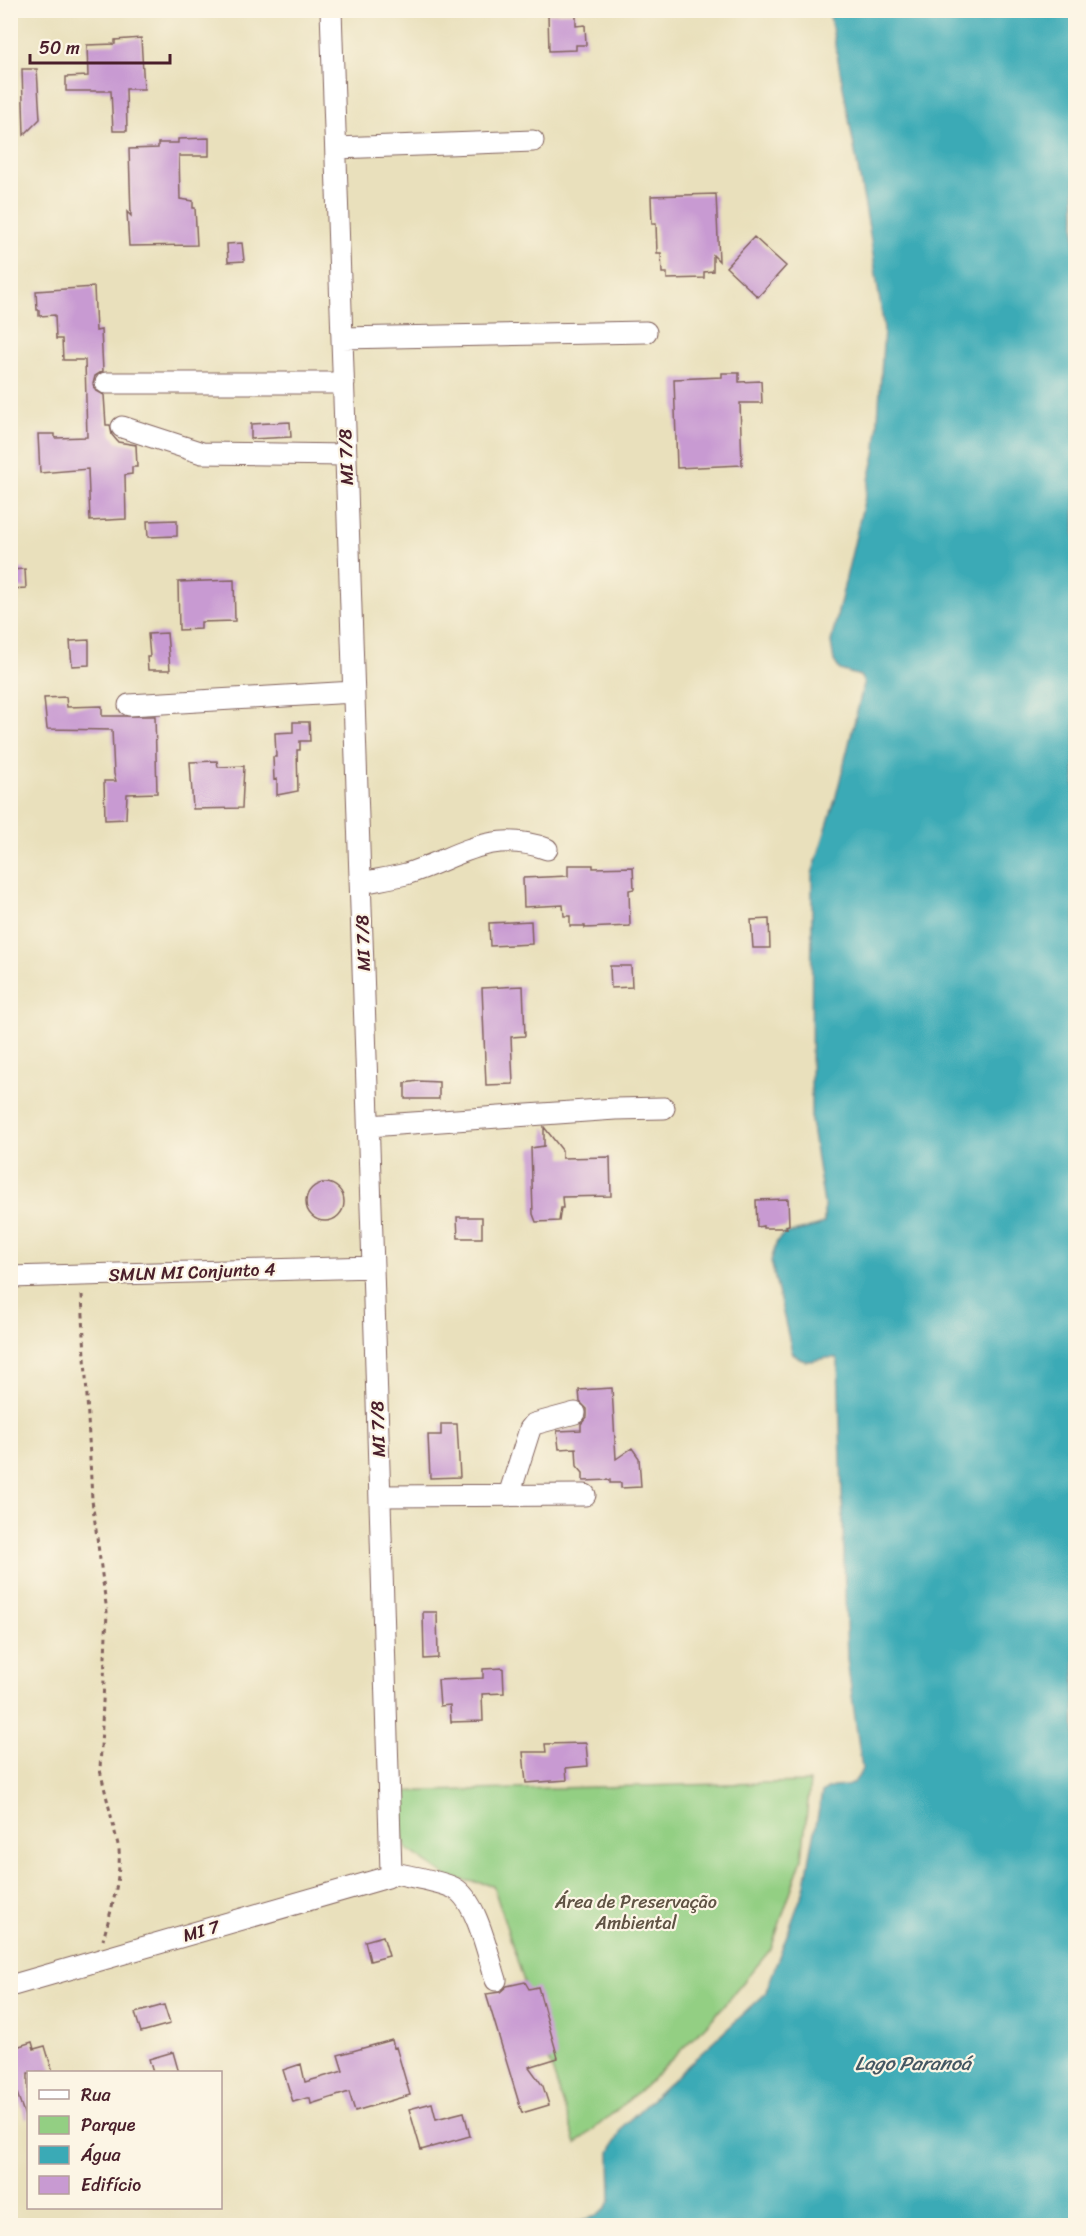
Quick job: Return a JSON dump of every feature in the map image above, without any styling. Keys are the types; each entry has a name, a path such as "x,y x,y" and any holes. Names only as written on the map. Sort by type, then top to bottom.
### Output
{"street":[{"name":"MI 7/8","path":"331,10 374,1267 391,1874"},
{"path":"336,148 533,141"},
{"path":"342,338 646,332"},
{"path":"106,383 344,383"},
{"path":"122,427 202,453 346,455"},
{"path":"129,705 354,692"},
{"path":"360,883 405,874 481,844 507,840 529,842 547,849"},
{"path":"369,1126 615,1109 664,1108"},
{"name":"SMLN MI Conjunto 4","path":"10,1277 374,1267"},
{"path":"508,1495 530,1429 534,1424 575,1413"},
{"path":"380,1496 585,1495"},
{"path":"391,1874 451,1887 462,1893 472,1906 496,1980"},
{"name":"MI 7","path":"10,1986 391,1874"}],"path":[{"path":"81,1275 92,1500 107,1618 100,1770 120,1863 119,1878 98,1960"}],"green space":[{"name":"Área de Preservação Ambiental","path":"810,1782 802,1858 771,1949 715,2016 644,2087 576,2144 493,1885 450,1878 407,1849 385,1792"}],"water":[{"name":"Lago Paranoá","path":"829,11 1075,11 1075,2225 567,2225 595,2216 607,2207 611,2199 610,2152 625,2124 765,1994 804,1889 822,1793 833,1787 853,1783 862,1769 847,1659 838,1361 836,1358 830,1358 807,1361 792,1352 771,1261 777,1241 784,1234 818,1226 824,1222 824,1204 811,1121 812,874 835,800 864,683 860,676 840,670 834,661 831,642 876,450 884,329 869,228"}],"building":[{"path":"576,13 576,26 585,25 586,45 576,45 576,50 549,51 548,14"},
{"path":"141,38 144,89 126,89 127,131 113,131 111,91 66,91 66,77 88,76 87,45 115,44 115,40"},
{"path":"22,69 37,69 40,119 24,135"},
{"path":"209,138 209,156 179,156 180,199 193,201 197,245 129,246 127,212 131,216 129,149 158,148 158,143 178,143 178,139"},
{"path":"716,194 719,261 713,255 713,271 704,272 704,278 667,279 667,273 662,273 661,253 657,253 656,224 652,224 651,196"},
{"path":"754,237 786,266 758,297 726,267"},
{"path":"242,243 244,261 228,262 227,244"},
{"path":"94,287 96,331 101,330 103,371 95,376 93,384 95,390 104,395 106,425 110,425 112,435 118,442 136,445 137,467 132,467 132,474 125,475 126,519 90,521 88,469 40,473 38,434 55,434 55,438 87,437 85,360 63,360 62,339 56,339 55,315 39,316 36,291"},
{"path":"722,373 739,373 739,382 761,381 762,403 740,403 742,465 677,468 674,379 722,377"},
{"path":"290,422 291,437 251,439 251,424"},
{"path":"177,520 177,536 148,537 147,521"},
{"path":"25,569 26,588 10,589 10,570"},
{"path":"234,580 235,621 201,622 201,629 179,630 178,582"},
{"path":"167,633 170,670 148,670 147,657 150,657 148,634"},
{"path":"89,640 89,665 72,666 70,641"},
{"path":"66,697 67,707 102,706 102,716 155,716 157,793 127,794 126,819 105,820 104,781 116,781 112,730 47,729 44,698"},
{"path":"293,722 309,722 310,741 300,741 300,750 297,750 298,791 277,795 273,757 276,757 275,733 293,732"},
{"path":"217,761 218,767 244,766 242,808 193,809 190,762"},
{"path":"568,865 593,865 593,868 633,867 634,889 629,890 630,926 585,928 585,926 570,926 570,916 564,916 563,905 524,907 523,878 568,876"},
{"path":"769,919 770,948 753,948 751,920"},
{"path":"531,921 532,944 490,946 489,923"},
{"path":"610,966 631,966 632,987 611,988"},
{"path":"523,986 525,1036 511,1037 513,1084 486,1085 482,988"},
{"path":"439,1082 439,1099 405,1099 405,1083"},
{"path":"544,1127 562,1150 562,1158 610,1157 611,1196 562,1197 563,1208 561,1208 559,1221 536,1222 533,1214 531,1148 544,1146"},
{"path":"325,1183 332,1184 338,1189 343,1195 343,1209 338,1215 332,1220 325,1221 318,1220 312,1215 307,1209 306,1202 307,1195 312,1189 318,1184"},
{"path":"788,1199 789,1225 786,1226 787,1228 757,1227 756,1200"},
{"path":"457,1217 482,1217 482,1238 458,1238"},
{"path":"612,1388 616,1459 632,1448 639,1458 641,1487 621,1488 621,1483 610,1483 610,1480 583,1481 583,1473 577,1466 576,1448 559,1449 557,1431 581,1430 581,1424 587,1417 587,1409 580,1402 579,1390"},
{"path":"441,1424 457,1424 460,1477 430,1478 428,1435 441,1435"},
{"path":"423,1612 437,1612 438,1658 424,1659"},
{"path":"503,1668 504,1693 482,1694 483,1721 451,1722 450,1705 440,1706 438,1680 483,1678 483,1669"},
{"path":"586,1743 588,1766 566,1768 567,1780 526,1783 523,1752 546,1752 545,1744"},
{"path":"383,1936 389,1956 370,1961 365,1941"},
{"path":"525,1982 529,1989 538,1987 558,2058 529,2067 543,2086 549,2105 522,2113 486,1994 500,1992 507,1986"},
{"path":"164,2005 170,2024 141,2032 135,2013"},
{"path":"392,2040 410,2095 355,2111 349,2092 311,2104 310,2098 293,2102 283,2070 301,2064 305,2082 343,2071 338,2055"},
{"path":"32,2042 34,2049 45,2046 52,2071 27,2071 26,2119 10,2073 10,2049"},
{"path":"173,2052 178,2071 152,2071 149,2059"},
{"path":"432,2103 436,2119 464,2112 470,2136 421,2150 409,2109"}]}
